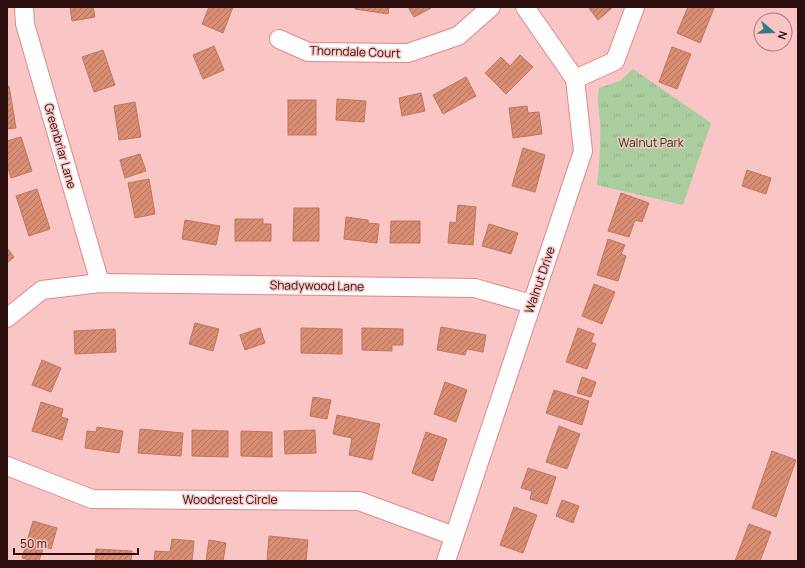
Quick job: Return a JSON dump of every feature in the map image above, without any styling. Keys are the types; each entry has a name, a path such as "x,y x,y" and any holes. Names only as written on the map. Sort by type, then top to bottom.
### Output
{"street":[{"name":"Greenbriar Lane","path":"24,7 25,24 100,284"},
{"name":"Thorndale Court","path":"279,39 308,52 408,53 458,36 491,7"},
{"name":"Walnut Drive","path":"446,561 531,304 584,151 575,79 525,7"},
{"path":"575,79 615,61 635,7"},
{"name":"Shadywood Lane","path":"100,284 475,288 531,304"},
{"path":"7,318 42,290 100,284"},
{"name":"Woodcrest Circle","path":"7,466 92,499 359,501 454,536"}],"green space":[{"name":"Walnut Park","path":"633,69 711,123 683,205 597,185 600,140 598,102 599,88 620,81"}],"building":[{"path":"70,7 93,7 95,17 72,21"},
{"path":"209,7 233,7 223,33 202,24"},
{"path":"355,7 389,7 388,14 355,9"},
{"path":"408,7 431,7 431,8 414,17"},
{"path":"588,7 613,7 598,20"},
{"path":"688,7 714,8 700,43 677,33"},
{"path":"214,46 224,70 203,79 193,55"},
{"path":"672,47 691,54 677,89 659,82"},
{"path":"103,50 115,85 94,92 82,57"},
{"path":"520,55 533,67 506,94 485,73 501,57 510,66"},
{"path":"466,77 476,96 443,114 433,95"},
{"path":"9,86 16,128 7,129 7,87"},
{"path":"421,93 425,111 402,116 399,98"},
{"path":"337,99 366,101 364,122 336,120"},
{"path":"288,100 316,100 316,135 288,135"},
{"path":"135,102 141,137 119,140 114,106"},
{"path":"527,106 528,113 539,112 542,134 513,138 509,108"},
{"path":"21,137 32,171 11,178 7,165 7,141"},
{"path":"523,148 545,155 535,192 512,186"},
{"path":"140,154 146,171 125,178 120,160"},
{"path":"747,170 771,178 766,194 742,186"},
{"path":"149,179 155,214 135,218 128,183"},
{"path":"37,189 50,229 29,236 16,196"},
{"path":"621,193 649,203 642,222 635,220 629,237 608,231"},
{"path":"458,205 476,207 473,245 448,243 450,222 456,223"},
{"path":"294,208 319,208 319,241 293,241"},
{"path":"346,217 368,220 368,223 379,224 377,243 344,239"},
{"path":"235,219 263,219 263,224 271,224 271,241 235,241"},
{"path":"185,220 220,226 216,245 182,239"},
{"path":"391,221 420,221 420,243 390,243"},
{"path":"489,224 518,233 511,254 482,246"},
{"path":"608,239 625,245 621,254 626,256 618,281 597,275"},
{"path":"7,248 14,257 7,263"},
{"path":"594,284 615,292 602,324 582,316"},
{"path":"195,323 219,329 213,351 189,344"},
{"path":"441,327 486,335 483,352 467,349 465,355 437,350"},
{"path":"260,328 265,343 245,350 240,335"},
{"path":"301,328 342,329 342,354 301,353"},
{"path":"362,328 403,329 403,345 392,345 392,351 362,350"},
{"path":"578,328 594,334 591,342 596,344 587,369 566,362"},
{"path":"115,329 116,352 75,354 74,331"},
{"path":"42,360 61,368 51,392 32,385"},
{"path":"582,377 596,382 591,397 577,393"},
{"path":"445,382 467,390 456,422 434,414"},
{"path":"554,390 589,401 582,425 546,413"},
{"path":"313,397 331,400 327,419 310,416"},
{"path":"41,402 63,409 61,417 68,419 62,440 32,431"},
{"path":"337,415 380,424 372,460 349,455 352,438 333,434"},
{"path":"559,426 580,434 567,469 546,462"},
{"path":"97,427 123,431 119,453 85,448 87,431 96,432"},
{"path":"140,429 183,433 181,456 138,453"},
{"path":"192,430 228,431 228,457 192,456"},
{"path":"315,430 316,453 285,454 284,431"},
{"path":"241,431 272,432 272,457 241,456"},
{"path":"426,432 447,439 433,481 412,473"},
{"path":"772,451 796,460 776,517 752,508"},
{"path":"528,468 556,477 547,504 530,499 532,491 521,488"},
{"path":"562,500 579,506 573,523 556,516"},
{"path":"514,507 537,515 523,553 500,545"},
{"path":"33,521 57,528 51,549 44,546 39,561 22,558"},
{"path":"749,524 771,532 760,561 735,561"},
{"path":"269,536 308,540 306,561 267,561"},
{"path":"172,539 194,541 192,561 154,561 155,551 170,552"},
{"path":"209,540 226,543 223,561 206,561"},
{"path":"96,549 132,551 131,561 95,561"}]}
